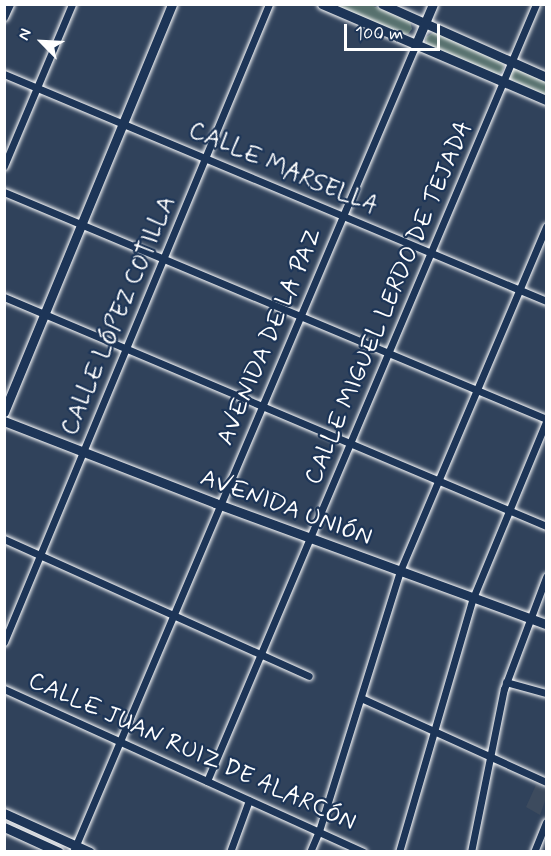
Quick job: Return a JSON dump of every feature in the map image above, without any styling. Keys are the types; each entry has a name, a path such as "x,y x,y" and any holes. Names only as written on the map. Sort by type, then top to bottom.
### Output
{"main road":[{"path":"4,412 172,4"},
{"path":"322,4 546,100"},
{"path":"382,4 546,77"},
{"name":"AVENIDA DE LA PAZ","path":"416,44 433,4"},
{"name":"AVENIDA UNIÓN","path":"4,412 9,422 83,452 220,505 546,624"},
{"path":"4,813 75,848 90,852"},
{"path":"4,827 60,852"}],"street":[{"path":"4,17 10,4"},
{"path":"4,166 72,4"},
{"name":"CALLE LÓPEZ COTILLA","path":"4,642 269,4"},
{"name":"CALLE MIGUEL LERDO DE TEJADA","path":"207,781 536,4"},
{"name":"AVENIDA DE LA PAZ","path":"75,848 416,44"},
{"name":"CALLE MARSELLA","path":"4,74 546,301"},
{"path":"4,192 301,314 546,420 473,598 399,852"},
{"path":"310,852 319,831 400,571 546,227"},
{"path":"4,297 546,526"},
{"path":"4,539 309,676"},
{"path":"471,852 506,682 546,577"},
{"path":"506,682 546,693"},
{"name":"CALLE JUAN RUIZ DE ALARCÓN","path":"4,688 363,852"},
{"path":"361,698 546,782"},
{"path":"230,852 249,800"},
{"path":"534,852 546,822"}],"shaded area":[{"path":"536,785 546,790 546,798 540,815 526,807"}],"green space":[{"path":"333,5 371,5 410,21 412,29 408,34 402,34"},
{"path":"434,32 500,61 504,65 503,71 497,75 426,44 426,37"},
{"path":"516,68 546,80 546,96 510,79 511,70"}]}
